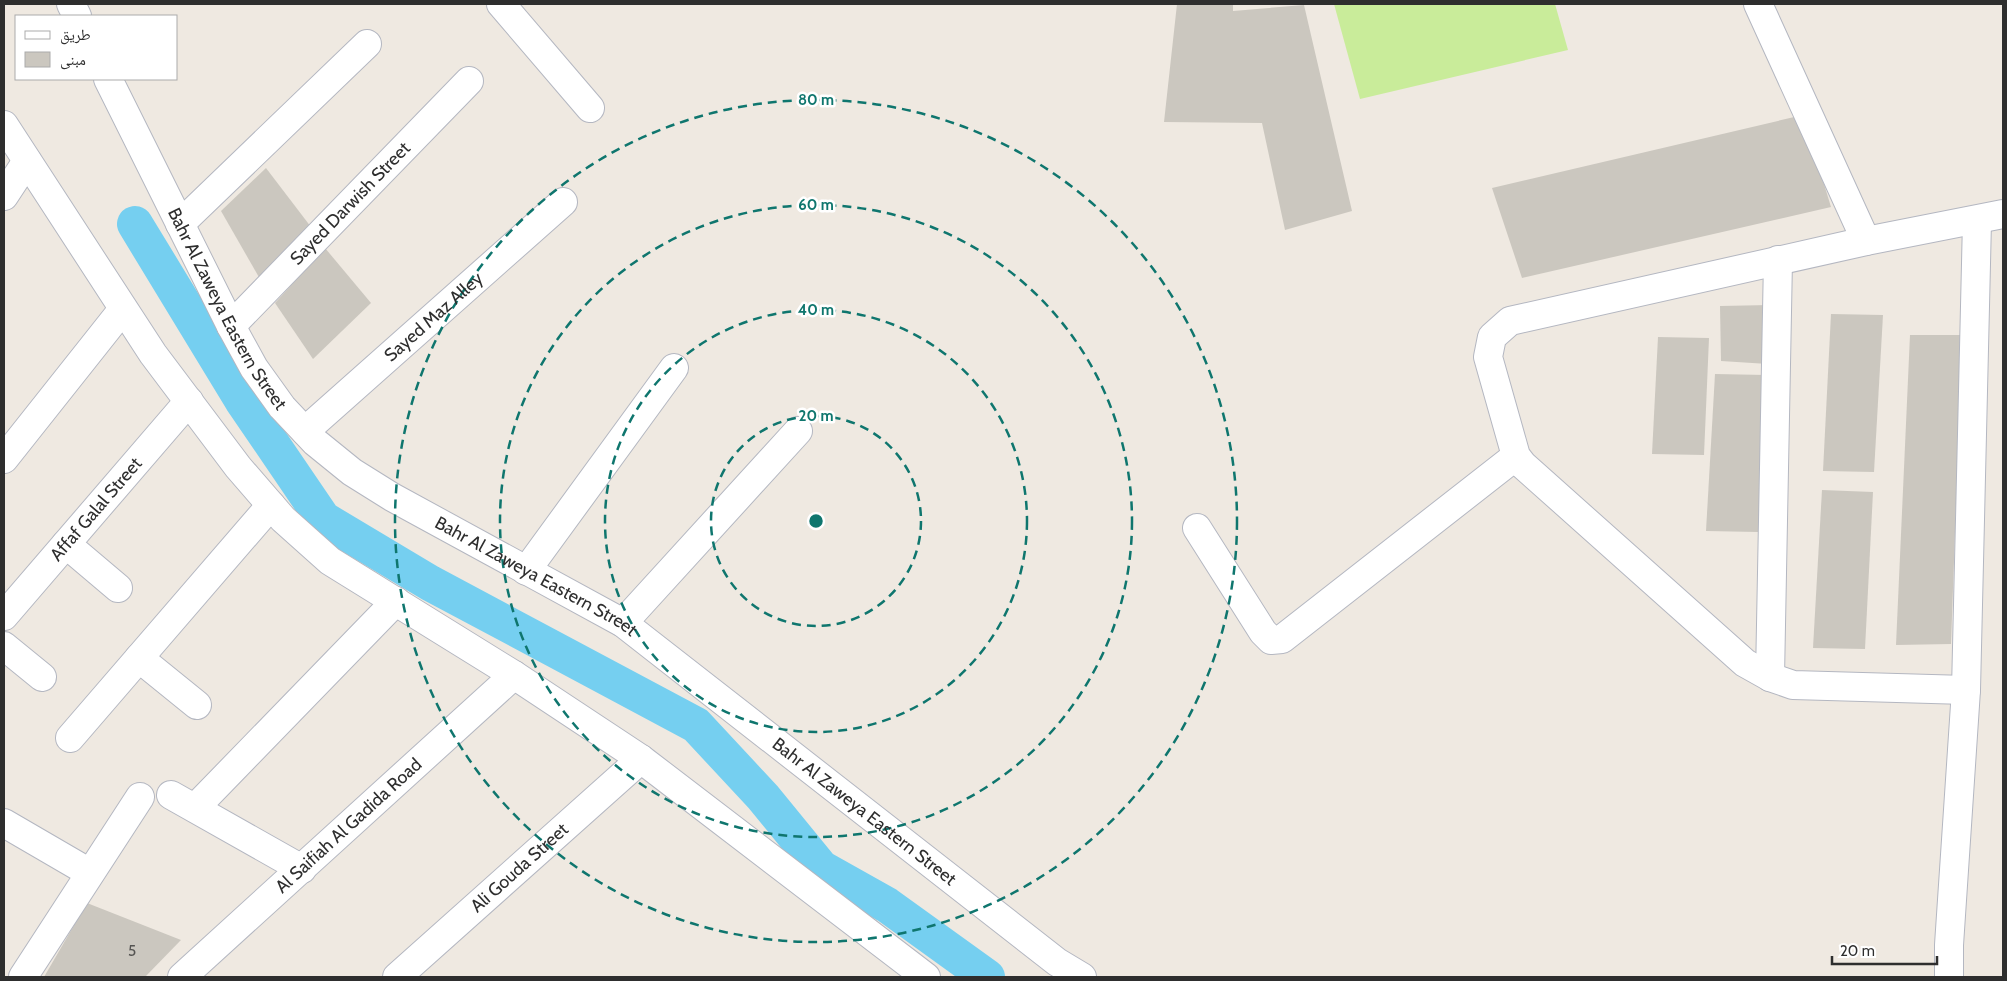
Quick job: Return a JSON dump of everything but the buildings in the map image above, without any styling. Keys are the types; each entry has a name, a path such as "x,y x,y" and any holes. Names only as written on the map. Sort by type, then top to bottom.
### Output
{"street":[{"path":"501,4 590,108"},
{"path":"1758,4 1866,241"},
{"path":"180,224 367,44"},
{"name":"Bahr Al Zaweya Eastern Street","path":"108,80 231,326 254,368 282,407 305,431 352,472 392,497 624,623 1057,962 1082,977"},
{"name":"Sayed Darwish Street","path":"231,326 470,81"},
{"path":"4,125 153,354 238,467 284,519 330,561 514,675 641,759 926,977"},
{"path":"4,196 27,161"},
{"name":"Sayed Maz Alley","path":"305,431 562,202"},
{"path":"1966,690 1793,685 1770,677 1745,663 1516,456 1488,357 1492,336 1510,322 1778,260 1866,241 1977,221 2003,214"},
{"path":"1949,977 1949,945 1966,690 1977,221"},
{"path":"1770,677 1778,260"},
{"path":"4,459 123,308"},
{"path":"526,571 674,368"},
{"name":"Affaf Galal Street","path":"4,616 189,401"},
{"path":"624,623 798,431"},
{"path":"1197,528 1263,632 1271,640 1282,639 1516,456"},
{"path":"70,738 272,505"},
{"path":"66,544 118,588"},
{"path":"195,808 396,601"},
{"path":"4,646 42,677"},
{"path":"139,658 197,705"},
{"name":"Al Saifiah Al Gadida Road","path":"182,977 514,675"},
{"name":"Ali Gouda Street","path":"397,977 641,759"},
{"path":"171,795 302,869"},
{"path":"23,977 140,798"},
{"path":"4,824 90,873"}],"green space":[{"path":"1334,4 1555,4 1568,50 1360,99"}],"waterway":[{"path":"135,224 242,400 323,519 430,583 696,725 763,797 821,868 887,905 987,977"}]}
